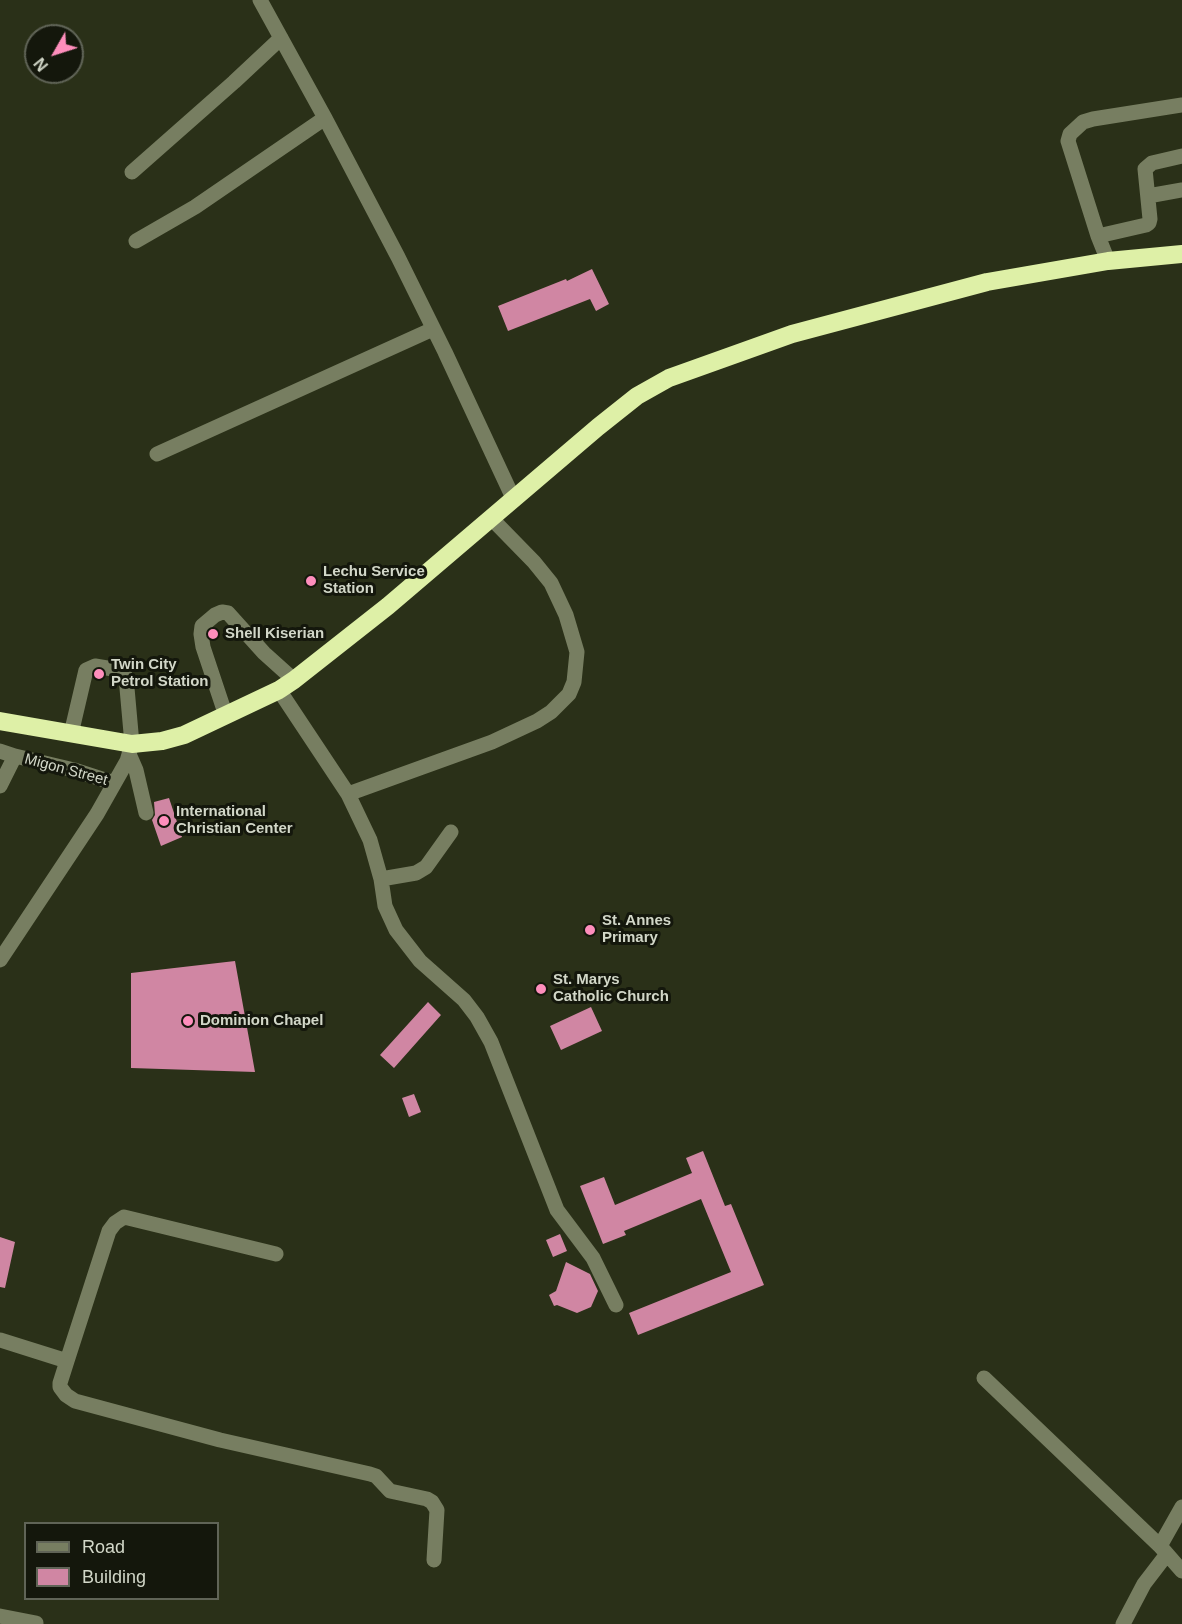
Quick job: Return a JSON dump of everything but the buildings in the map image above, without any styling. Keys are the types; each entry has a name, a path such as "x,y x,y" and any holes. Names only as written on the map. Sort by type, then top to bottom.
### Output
{"highway":[{"path":"0,721 71,734 131,749 184,735 286,685 388,606 598,427 637,396 669,378 792,334 987,282 1108,261 1182,254"}],"street":[{"path":"260,0 325,118 433,329 514,500"},
{"path":"132,172 281,38"},
{"path":"1108,261 1068,141 1070,135 1083,122 1093,119 1182,105"},
{"path":"136,241 243,176 325,118"},
{"path":"1098,236 1146,225 1150,219 1145,169 1152,163 1182,156"},
{"path":"1148,196 1182,190"},
{"path":"156,454 433,329"},
{"path":"348,794 492,742 544,717 561,704 569,694 574,682 577,652 566,615 551,583 491,518"},
{"path":"226,716 203,647 201,634 202,626 214,615 222,612 228,614 264,653 286,685 348,794 370,840 381,879 385,906 396,930 420,961 464,1000 477,1017 491,1042 557,1210 593,1258 616,1305"},
{"path":"71,734 84,672 95,666 115,669 126,677 131,749 146,813"},
{"path":"0,960 98,814 114,783 122,773 131,749"},
{"name":"Migon Street","path":"0,786 7,753 114,783"},
{"path":"381,879 416,873 426,867 451,832"},
{"path":"276,1254 129,1218 120,1219 110,1231 60,1387 75,1401 220,1440 369,1473 376,1476 390,1491 427,1499 437,1510 434,1560"},
{"path":"0,1340 67,1360"},
{"path":"984,1378 1164,1550 1182,1571"},
{"path":"1123,1624 1164,1550 1182,1507"},
{"path":"0,1616 36,1623"}],"place":[{"name":"Lechu Service Station","path":"311,581"},
{"name":"Shell Kiserian","path":"213,634"},
{"name":"Twin City Petrol Station","path":"99,674"},
{"name":"International Christian Center","path":"164,821"},
{"name":"St. Annes Primary","path":"590,930"},
{"name":"St. Marys Catholic Church","path":"541,989"},
{"name":"Dominion Chapel","path":"188,1021"}]}
